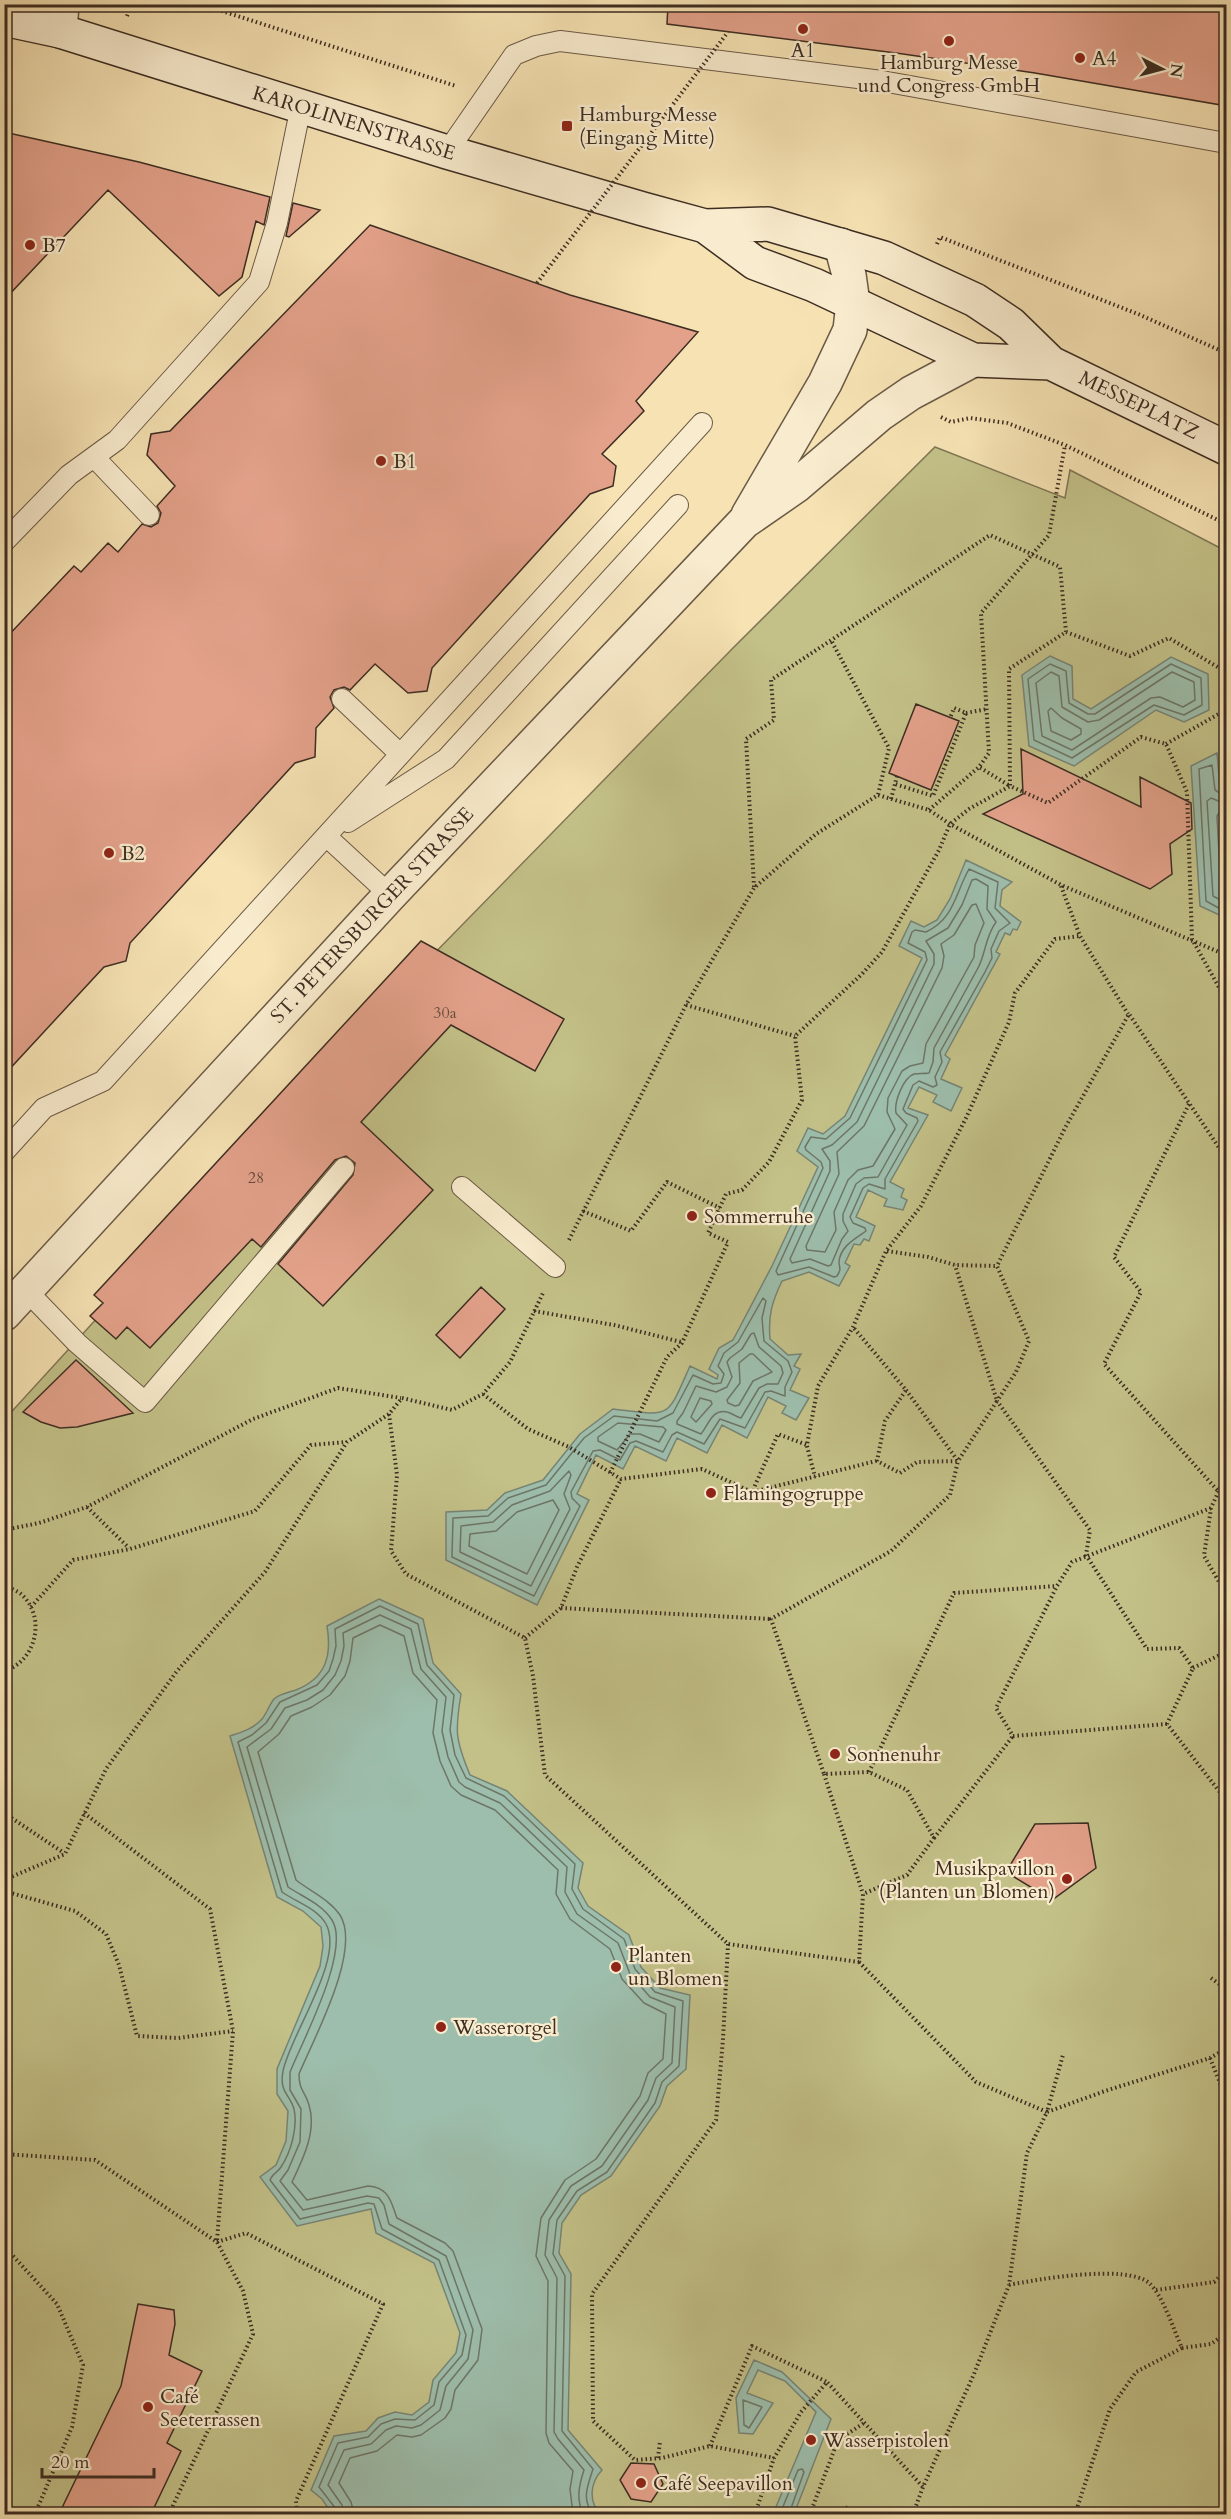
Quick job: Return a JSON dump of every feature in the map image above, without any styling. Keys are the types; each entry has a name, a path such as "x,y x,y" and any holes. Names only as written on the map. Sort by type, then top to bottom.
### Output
{"main road":[{"name":"KAROLINENSTRASSE","path":"4,19 61,18 301,106 447,152 705,226 768,224 884,258 923,275"},
{"name":"KAROLINENSTRASSE","path":"705,226 755,263 814,285 900,324"},
{"name":"ST. PETERSBURGER STRASSE","path":"744,522 825,383 850,330 854,303 841,245"},
{"name":"MESSEPLATZ","path":"923,275 975,300 1011,324 1051,363 1227,448"},
{"name":"MESSEPLATZ","path":"900,324 973,360 1051,363"},
{"name":"ST. PETERSBURGER STRASSE","path":"15,1302 390,895 744,522 796,486 879,415 911,393 973,360"}],"lane":[{"path":"447,152 514,55 536,46 560,41 882,81 1227,143"},
{"path":"4,542 69,475 117,440 259,282 277,223 301,106"},
{"path":"4,1152 44,1108 103,1081 702,423"},
{"path":"94,457 149,515"},
{"path":"326,836 446,759 678,506"},
{"path":"342,699 400,754"},
{"path":"326,836 390,895"},
{"path":"15,1302 77,1343 145,1402 344,1168"},
{"path":"462,1187 555,1267"}],"path":[{"path":"200,4 486,96"},
{"path":"537,283 728,32"},
{"path":"940,237 1138,314 1227,353"},
{"path":"930,413 951,422 970,418 1007,423 1065,445 1227,524"},
{"path":"929,810 979,767 989,753 981,613 1049,535 1065,445"},
{"path":"754,888 746,739 774,720 771,680 832,642 990,535 1060,567 1066,632"},
{"path":"1066,632 1130,656 1169,638 1227,672"},
{"path":"1010,786 1009,669 1066,632"},
{"path":"4,1530 39,1523 87,1507 254,1419 338,1388 402,1398 452,1410 483,1394 510,1362 686,1005 754,888 816,834 878,795 889,747 832,642"},
{"path":"979,767 1010,786 1048,803 1141,737 1166,744 1224,711 1227,702"},
{"path":"950,718 954,708 966,713 987,709"},
{"path":"895,784 933,796 966,713"},
{"path":"1166,744 1187,792 1192,939 1227,1000"},
{"path":"891,799 897,776"},
{"path":"795,1036 862,974 882,952 939,850 950,824 969,809 1010,786"},
{"path":"878,795 929,810 1061,885 1227,955"},
{"path":"1061,885 1080,936 1128,1014 1227,1158"},
{"path":"816,1477 807,1445 818,1386 853,1327 886,1251 921,1206 967,1116 1009,1022 1015,993 1055,939 1080,936"},
{"path":"686,1005 795,1036"},
{"path":"561,1608 771,1619 891,1551 950,1495 958,1461 1016,1372 1029,1341 997,1266 1065,1128 1128,1014"},
{"path":"610,1473 667,1357 682,1343 728,1242 708,1233 726,1194 742,1190 769,1162 802,1100 795,1036"},
{"path":"1189,1104 1114,1257 1141,1292 1104,1364 1219,1492"},
{"path":"583,1211 631,1231 667,1182 720,1208"},
{"path":"886,1251 928,1257 955,1265 997,1266"},
{"path":"955,1265 997,1401 1090,1530 1086,1555 1147,1649 1179,1648 1193,1668"},
{"path":"534,1311 614,1324 682,1343"},
{"path":"853,1327 906,1389 958,1461"},
{"path":"877,1461 885,1421 906,1389"},
{"path":"483,1394 528,1429 569,1447 621,1479 702,1469 752,1492 877,1461 900,1473 917,1461 958,1461"},
{"path":"4,1880 65,1854 106,1769 177,1671 265,1572 347,1442 389,1414 402,1398"},
{"path":"389,1414 397,1475 391,1551 406,1574 525,1638 533,1676 545,1774 728,1944 859,1962 976,2082 1047,2112 1210,2058 1227,2049"},
{"path":"752,1492 778,1434 807,1445"},
{"path":"31,1607 73,1560 130,1549 255,1511 311,1445 347,1442"},
{"path":"1227,1475 1211,1508 1204,1557 1227,1594"},
{"path":"525,1638 561,1608 577,1567 621,1479"},
{"path":"87,1507 130,1549"},
{"path":"1014,1736 996,1708 1057,1586 1072,1562 1211,1508"},
{"path":"4,1586 21,1594 31,1607 35,1619 36,1635 31,1649 22,1662 4,1671"},
{"path":"869,1772 954,1593 1057,1586"},
{"path":"771,1619 863,1894 859,1962"},
{"path":"1167,1724 1193,1668 1227,1652"},
{"path":"863,1894 907,1875 1014,1736 1167,1724"},
{"path":"1167,1724 1227,1800"},
{"path":"824,1774 869,1772 907,1790 934,1838"},
{"path":"4,1813 65,1854"},
{"path":"84,1814 210,1909 234,2031 217,2242"},
{"path":"4,1891 75,1911 106,1934 119,1965 137,2036 178,2038 234,2031"},
{"path":"728,1944 716,2120 592,2294 594,2421 635,2460 658,2458 711,2446 774,2458"},
{"path":"1211,1978 1227,1989"},
{"path":"914,2514 922,2487 974,2374 1010,2285 1027,2153 1047,2112 1063,2055"},
{"path":"1210,2058 1227,2098"},
{"path":"4,2154 95,2160 217,2242 243,2291 253,2334 169,2514"},
{"path":"217,2242 246,2233 382,2304 296,2501 297,2514"},
{"path":"4,2246 57,2304 83,2365 72,2427 35,2514"},
{"path":"1156,2290 1214,2282 1227,2270"},
{"path":"1010,2285 1100,2274 1133,2275 1148,2282 1156,2290 1182,2348"},
{"path":"1075,2514 1110,2409 1136,2372 1182,2348 1211,2344 1227,2334"},
{"path":"711,2446 752,2346 827,2382 922,2487"},
{"path":"755,2514 774,2458 801,2412 827,2382"},
{"path":"810,2514 809,2511 838,2440 864,2423"},
{"path":"658,2458 660,2441"},
{"path":"840,2514 848,2507 855,2514"}],"shaded area":[{"name":"Planten un Blomen","path":"935,447 1065,498 1070,470 1226,551 1226,2514 5,2514 4,1420 375,1014 732,649"}],"water":[{"path":"1050,656 1072,666 1073,699 1091,709 1171,657 1208,674 1209,710 1184,722 1156,710 1074,766 1029,746 1022,675"},
{"path":"1217,753 1220,788 1226,792 1226,829 1224,831 1226,918 1200,906 1191,766"},
{"path":"966,860 1012,882 1002,890 1000,906 1021,922 1017,930 1013,929 1010,935 1005,933 996,952 1000,954 945,1055 950,1059 941,1079 962,1088 951,1111 933,1102 937,1095 919,1087 908,1108 928,1115 890,1182 904,1189 901,1197 907,1200 903,1210 884,1206 887,1199 868,1190 856,1217 875,1226 869,1241 864,1239 860,1245 854,1244 845,1263 850,1266 839,1286 809,1272 782,1281 770,1316 770,1339 788,1355 801,1354 794,1366 800,1369 790,1390 809,1398 796,1420 782,1413 786,1406 768,1397 747,1438 722,1425 707,1453 677,1438 666,1461 635,1446 623,1469 596,1455 577,1494 589,1500 537,1605 446,1560 446,1512 487,1510 505,1493 543,1480 580,1434 613,1409 647,1413 665,1410 671,1405 690,1366 717,1379 718,1375 709,1369 719,1348 733,1340 772,1266 818,1167 797,1151 808,1128 823,1134 845,1116 922,958 899,946 911,921 924,927 937,920 950,899"},
{"path":"379,1599 423,1619 433,1663 461,1694 458,1735 461,1752 470,1775 507,1791 583,1863 578,1888 588,1906 629,1935 641,1967 660,1988 690,1995 686,2069 667,2086 660,2106 611,2176 581,2195 562,2223 559,2253 571,2274 568,2430 602,2470 595,2481 592,2492 594,2504 601,2514 332,2514 322,2499 311,2490 334,2436 366,2431 378,2418 395,2412 412,2415 429,2402 433,2380 456,2353 460,2333 434,2263 376,2233 371,2209 297,2226 260,2177 276,2165 286,2141 288,2111 277,2094 277,2069 320,1966 323,1946 321,1927 303,1911 277,1897 230,1736 255,1725 262,1719 276,1697 296,1690 314,1679 325,1665 328,1647 327,1626"},
{"path":"754,2360 782,2372 831,2419 794,2514 773,2514 816,2412 785,2381 758,2370 747,2393 773,2403 753,2434 739,2433 736,2398"}],"building":[{"name":"A4","path":"668,4 1227,4 1227,106 1035,73 667,24"},
{"path":"4,132 139,162 270,197 264,225 256,221 242,277 219,296 108,190 4,300"},
{"path":"293,203 320,210 289,237 286,236"},
{"path":"370,225 570,295 698,332 636,401 644,411 602,454 616,466 613,486 590,494 432,668 427,691 408,693 375,664 350,690 344,687 334,690 330,697 334,708 316,728 315,757 295,763 130,943 126,961 104,967 4,1075 4,640 74,566 81,572 108,543 118,552 142,524 151,527 158,523 161,513 157,506 175,486 147,455 151,434 170,431"},
{"path":"916,704 959,721 931,790 889,773"},
{"path":"1021,749 1141,807 1140,777 1191,803 1192,829 1170,844 1172,874 1150,889 983,814 1023,794"},
{"path":"421,941 564,1019 535,1071 451,1025 361,1122 433,1190 323,1306 278,1264 353,1175 355,1163 346,1156 335,1160 261,1247 252,1239 150,1348 127,1327 116,1339 90,1316 103,1303 94,1295"},
{"path":"481,1287 505,1309 460,1358 436,1335"},
{"path":"76,1360 133,1413 77,1427 60,1428 41,1422 23,1412"},
{"path":"1088,1823 1096,1868 1052,1900 1006,1872 1035,1824"},
{"name":"Café Seeterrassen","path":"138,2304 174,2310 175,2324 169,2355 202,2371 167,2443 181,2451 151,2514 59,2514 121,2386"},
{"path":"631,2463 654,2464 663,2484 651,2502 631,2499 620,2480"}],"place":[{"name":"A1","path":"803,29"},
{"name":"Hamburg Messe und Congress GmbH","path":"949,41"},
{"name":"A4","path":"1080,58"},
{"name":"Hamburg Messe (Eingang Mitte)","path":"567,126"},
{"name":"B7","path":"30,245"},
{"name":"B1","path":"381,461"},
{"name":"B2","path":"109,853"},
{"name":"Sommerruhe","path":"692,1216"},
{"name":"Flamingogruppe","path":"711,1493"},
{"name":"Sonnenuhr","path":"835,1754"},
{"name":"Musikpavillon (Planten un Blomen)","path":"1067,1879"},
{"name":"Planten un Blomen","path":"616,1967"},
{"name":"Wasserorgel","path":"441,2027"},
{"name":"Café Seeterrassen","path":"148,2407"},
{"name":"Wasserpistolen","path":"811,2440"},
{"name":"Café Seepavillon","path":"641,2483"}]}
